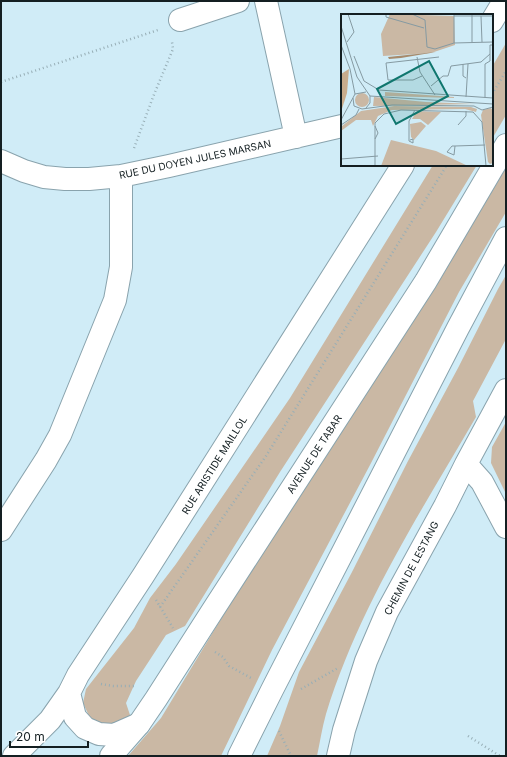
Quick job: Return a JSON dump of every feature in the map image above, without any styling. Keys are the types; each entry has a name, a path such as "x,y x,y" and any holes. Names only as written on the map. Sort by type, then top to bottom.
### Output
{"street":[{"path":"175,23 238,1"},
{"path":"266,1 296,137"},
{"path":"493,19 504,1"},
{"name":"RUE DU DOYEN JULES MARSAN","path":"1,161 24,171 44,177 89,179 121,176 341,126"},
{"name":"AVENUE DE TABAR","path":"111,756 139,724 156,700 426,281 506,145"},
{"name":"RUE ARISTIDE MAILLOL","path":"14,756 50,720 402,166"},
{"path":"1,530 46,460 60,435 115,300 121,267 121,176"},
{"path":"239,756 458,328 506,238"},
{"name":"CHEMIN DE LESTANG","path":"338,756 344,730 366,661 387,612 506,390"},
{"path":"466,464 482,482 506,527"},
{"path":"73,684 75,716 85,728 99,734 114,735 139,724"}],"path":[{"path":"1,82 175,23 173,49 121,176"},
{"path":"493,92 506,71"},
{"path":"160,607 266,456 446,166"},
{"path":"143,576 160,607 177,633"},
{"path":"213,651 223,657 229,666 253,679"},
{"path":"300,690 340,666 366,661"},
{"path":"73,684 95,683 113,686 137,686"},
{"path":"278,729 291,756"},
{"path":"468,736 500,756"}],"shaded area":[{"path":"506,43 506,115 493,137 493,65"},
{"path":"432,166 476,166 436,232 280,472 185,626 166,635 136,681 126,703 130,715 117,725 103,724 90,718 83,703 86,689 134,628 150,598 176,564 290,398"},
{"path":"506,168 506,212 459,292 370,465 272,650 221,756 128,756 161,718 250,571 438,281"},
{"path":"506,275 506,339 473,401 476,417 392,561 355,636 326,714 317,756 267,756 280,726 299,672"},
{"path":"506,422 506,494 491,463 492,447"}]}
